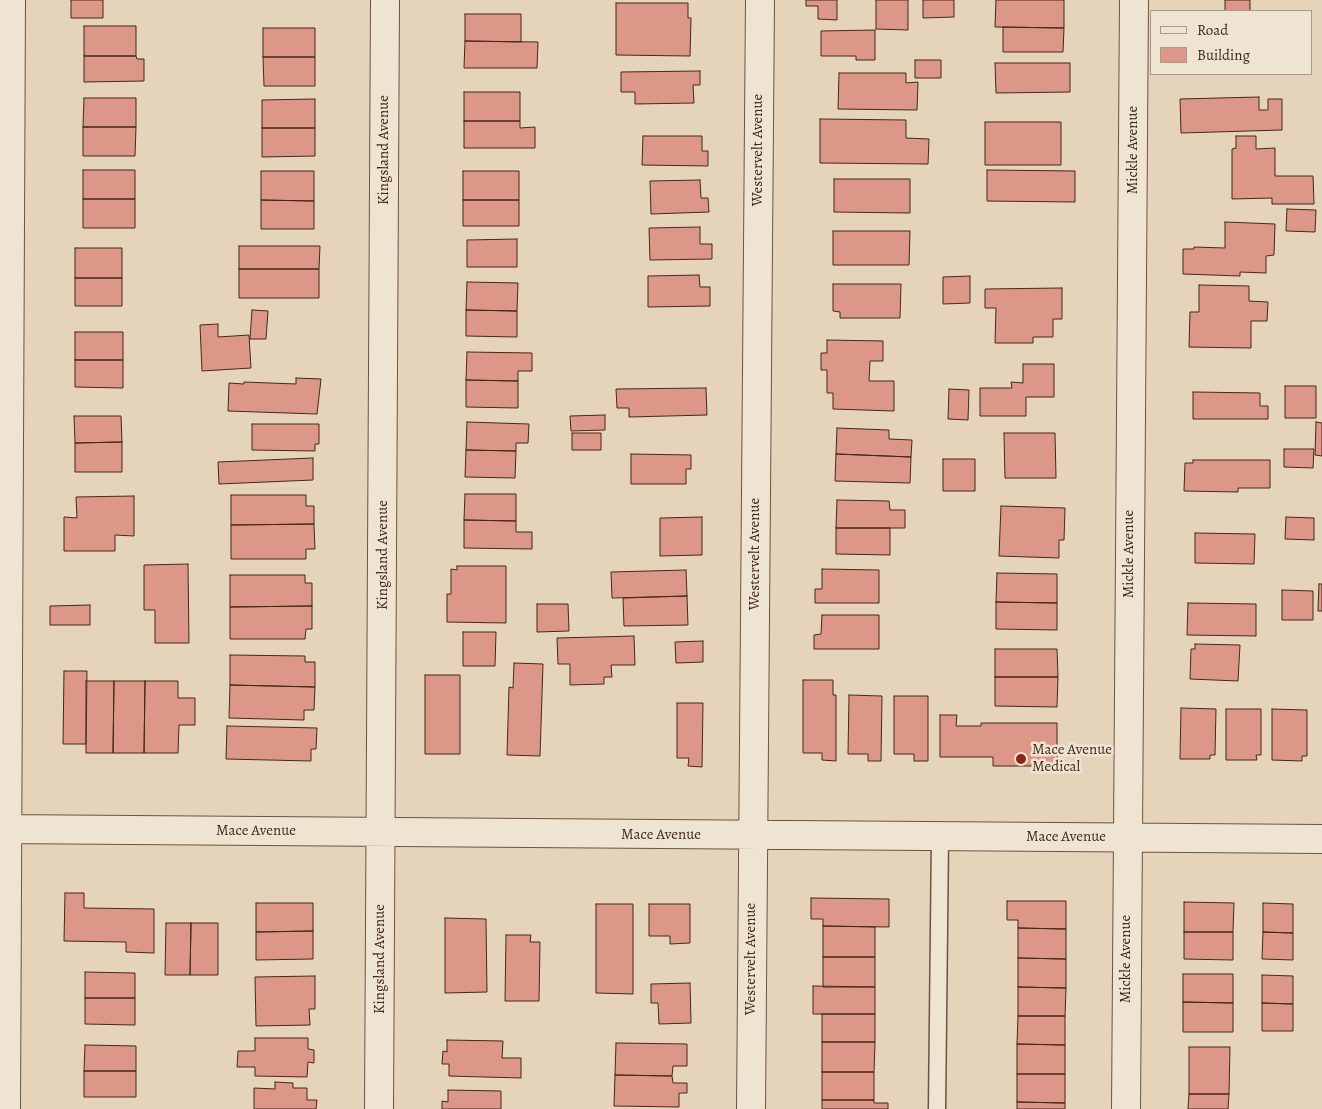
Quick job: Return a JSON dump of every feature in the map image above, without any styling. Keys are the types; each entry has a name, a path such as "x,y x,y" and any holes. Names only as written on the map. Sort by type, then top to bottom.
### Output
{"street":[{"path":"6,1109 4,829 11,0"},
{"name":"Kingsland Avenue","path":"379,1109 385,0"},
{"name":"Westervelt Avenue","path":"751,1109 760,0"},
{"name":"Mickle Avenue","path":"1126,1109 1134,0"},
{"name":"Mace Avenue","path":"4,829 1322,839"}],"lane":[{"path":"938,1109 940,837"}],"building":[{"path":"71,0 103,0 103,18 71,18"},
{"path":"806,0 837,0 837,20 818,19 818,6 806,6"},
{"path":"876,0 908,0 908,30 876,29"},
{"path":"923,0 954,0 954,17 923,18"},
{"path":"996,0 1064,0 1064,28 995,27"},
{"path":"1225,0 1250,0 1250,10 1225,10"},
{"path":"616,3 688,3 688,18 691,18 690,56 616,55"},
{"path":"465,14 521,14 521,42 465,41"},
{"path":"84,26 136,26 136,56 84,56"},
{"path":"1003,27 1064,28 1063,52 1003,52"},
{"path":"263,28 315,28 315,57 263,57"},
{"path":"875,30 875,60 856,60 856,56 821,56 821,31"},
{"path":"465,41 538,42 537,68 464,68"},
{"path":"84,56 136,56 137,59 144,59 144,81 84,82"},
{"path":"263,57 315,57 315,86 264,86"},
{"path":"915,60 941,60 941,78 915,78"},
{"path":"995,63 1070,63 1070,92 996,93"},
{"path":"700,71 700,85 693,85 694,103 635,104 635,92 621,92 621,72"},
{"path":"839,73 906,73 906,83 918,82 917,110 838,109"},
{"path":"464,92 520,92 520,121 464,121"},
{"path":"1259,97 1259,110 1268,110 1268,99 1282,99 1282,130 1181,133 1180,99"},
{"path":"84,98 136,98 136,127 83,127"},
{"path":"315,99 315,128 262,128 262,100"},
{"path":"820,119 906,120 906,138 929,139 928,164 820,163"},
{"path":"464,121 520,121 520,128 535,127 535,148 464,148"},
{"path":"985,122 1061,122 1061,165 985,165"},
{"path":"83,127 136,127 135,156 83,156"},
{"path":"262,128 315,128 315,156 262,157"},
{"path":"643,136 702,136 702,151 708,151 708,166 642,165"},
{"path":"1236,136 1256,136 1256,149 1275,148 1275,176 1313,176 1314,204 1272,204 1272,198 1232,199 1232,149 1236,148"},
{"path":"83,170 135,170 135,199 83,199"},
{"path":"987,170 1075,171 1075,202 987,201"},
{"path":"261,171 314,171 314,201 261,200"},
{"path":"463,171 519,171 519,200 463,200"},
{"path":"834,179 910,179 910,213 834,212"},
{"path":"700,180 701,198 708,198 709,212 651,214 650,181"},
{"path":"83,199 135,199 135,228 83,228"},
{"path":"261,200 314,201 314,229 261,229"},
{"path":"463,200 519,200 519,226 463,226"},
{"path":"1287,209 1316,210 1315,232 1286,231"},
{"path":"1225,222 1275,224 1274,255 1266,256 1266,273 1240,272 1240,276 1183,274 1183,249 1194,249 1194,247 1225,248"},
{"path":"700,227 700,244 712,244 712,259 650,260 649,228"},
{"path":"833,231 910,231 909,265 833,265"},
{"path":"517,239 517,267 467,267 467,240"},
{"path":"239,246 320,246 319,269 239,269"},
{"path":"75,248 122,248 122,278 75,278"},
{"path":"239,269 319,269 319,298 239,298"},
{"path":"699,275 700,287 710,287 710,306 648,307 648,276"},
{"path":"970,276 970,303 943,304 943,277"},
{"path":"75,278 122,278 122,306 75,306"},
{"path":"467,282 518,283 517,311 466,310"},
{"path":"833,284 901,284 900,318 840,318 840,312 833,311"},
{"path":"1199,285 1249,286 1249,301 1268,302 1267,321 1251,321 1251,348 1189,347 1190,312 1199,312"},
{"path":"1062,288 1062,319 1053,319 1053,337 1033,337 1033,343 995,343 996,308 985,308 985,289"},
{"path":"252,310 268,311 266,339 250,339"},
{"path":"466,310 517,311 517,337 466,336"},
{"path":"218,324 218,337 249,335 251,368 202,371 200,325"},
{"path":"75,332 123,332 123,360 75,360"},
{"path":"827,340 883,341 883,361 870,361 869,381 894,381 894,411 833,409 833,393 827,393 827,370 821,370 821,353 827,353"},
{"path":"467,352 532,353 532,371 518,371 518,381 466,380"},
{"path":"75,360 123,360 123,388 75,387"},
{"path":"1023,364 1054,364 1054,397 1026,397 1026,416 980,416 980,388 1012,388 1011,382 1023,383"},
{"path":"296,378 321,379 317,414 228,411 229,383 296,384"},
{"path":"466,380 518,381 518,408 466,407"},
{"path":"1285,386 1316,386 1316,418 1285,418"},
{"path":"706,388 707,415 629,417 629,408 617,408 616,389"},
{"path":"949,389 969,390 968,420 948,419"},
{"path":"1193,392 1260,393 1260,406 1268,406 1268,419 1193,419"},
{"path":"605,415 605,430 571,431 570,416"},
{"path":"74,416 121,416 122,442 75,443"},
{"path":"467,422 529,424 528,443 516,443 516,451 466,450"},
{"path":"1316,422 1322,423 1322,456 1315,455"},
{"path":"252,424 319,424 319,444 315,444 315,451 252,450"},
{"path":"837,428 889,430 889,439 912,440 911,457 836,454"},
{"path":"572,433 601,433 601,450 572,450"},
{"path":"1004,433 1055,433 1056,478 1005,478"},
{"path":"122,442 122,472 75,472 75,443"},
{"path":"1284,449 1314,449 1313,468 1284,467"},
{"path":"466,450 516,451 515,478 465,477"},
{"path":"631,454 691,455 691,469 686,469 686,484 631,484"},
{"path":"836,454 911,457 910,483 835,481"},
{"path":"313,458 313,480 219,484 218,462"},
{"path":"943,459 975,459 975,491 943,491"},
{"path":"1193,460 1270,460 1270,488 1238,488 1238,492 1184,491 1185,463 1193,463"},
{"path":"465,494 516,494 516,521 464,520"},
{"path":"231,495 306,495 306,506 314,506 314,524 231,525"},
{"path":"134,496 134,536 115,535 115,551 64,551 64,517 77,518 76,497"},
{"path":"837,500 889,501 890,510 905,510 905,528 836,528"},
{"path":"1001,506 1065,508 1064,540 1059,540 1059,558 999,556"},
{"path":"702,517 702,555 660,556 660,518"},
{"path":"1286,517 1314,518 1314,540 1285,539"},
{"path":"464,520 516,521 516,532 532,532 532,549 464,548"},
{"path":"314,524 315,549 306,549 306,559 231,559 231,525"},
{"path":"836,528 890,528 890,555 836,554"},
{"path":"1195,533 1255,534 1254,564 1195,563"},
{"path":"188,564 189,643 155,643 155,610 144,610 144,565"},
{"path":"457,566 506,566 506,623 447,622 447,594 451,594 451,569 457,570"},
{"path":"822,569 879,570 879,603 815,603 815,589 822,589"},
{"path":"686,570 687,596 612,598 611,572"},
{"path":"997,573 1057,574 1057,603 996,602"},
{"path":"230,575 305,575 305,583 312,583 312,606 230,607"},
{"path":"1319,584 1322,584 1322,611 1318,611"},
{"path":"1282,590 1313,591 1313,620 1282,620"},
{"path":"687,596 688,625 624,626 623,598"},
{"path":"996,602 1057,603 1057,630 996,629"},
{"path":"1188,603 1256,604 1256,636 1187,635"},
{"path":"537,604 568,604 569,631 537,632"},
{"path":"90,605 90,625 50,625 50,606"},
{"path":"312,606 312,629 306,629 305,639 230,639 230,607"},
{"path":"822,615 879,615 879,649 814,649 814,635 821,634"},
{"path":"463,632 496,632 495,666 463,666"},
{"path":"634,636 635,665 611,665 612,677 604,677 604,684 570,685 570,664 558,664 557,638"},
{"path":"703,641 703,662 676,663 675,642"},
{"path":"1195,644 1240,645 1238,681 1190,679 1191,649 1195,649"},
{"path":"995,649 1057,649 1058,677 995,677"},
{"path":"230,655 305,656 305,662 315,662 315,687 230,685"},
{"path":"514,663 543,664 540,756 507,755 509,687 513,688"},
{"path":"64,671 87,671 86,744 63,744"},
{"path":"425,675 460,675 460,754 425,754"},
{"path":"995,677 1058,677 1057,707 995,706"},
{"path":"803,680 833,680 833,695 836,695 836,761 822,760 822,753 803,753"},
{"path":"86,681 114,681 113,753 86,753"},
{"path":"114,681 145,681 144,753 113,753"},
{"path":"145,681 178,681 178,698 195,698 195,725 179,725 178,753 144,753"},
{"path":"230,685 315,687 314,710 304,710 304,720 229,718"},
{"path":"849,695 882,696 881,761 868,761 868,754 848,754"},
{"path":"894,696 928,696 928,761 914,761 914,754 894,754"},
{"path":"677,703 703,703 702,767 688,766 689,758 677,758"},
{"path":"1181,708 1216,709 1215,755 1210,755 1210,759 1180,759"},
{"path":"1226,709 1261,709 1261,755 1256,755 1257,760 1226,760"},
{"path":"1272,709 1307,710 1307,756 1302,756 1302,761 1272,760"},
{"path":"940,715 957,715 956,726 981,726 981,723 1057,723 1057,766 993,766 993,757 940,757"},
{"path":"227,726 317,728 316,749 311,749 311,761 226,759"},
{"path":"65,893 84,893 84,908 154,909 154,953 126,952 126,942 64,941"},
{"path":"811,898 889,899 889,927 823,926 823,919 811,919"},
{"path":"1007,901 1066,901 1066,929 1018,928 1018,920 1007,920"},
{"path":"1184,902 1234,903 1233,932 1184,932"},
{"path":"256,903 313,903 313,931 256,932"},
{"path":"1263,903 1293,904 1293,933 1263,932"},
{"path":"596,904 633,904 633,994 596,993"},
{"path":"649,904 690,904 690,943 670,944 670,936 649,936"},
{"path":"445,918 486,919 487,992 445,993"},
{"path":"166,923 191,923 190,975 165,975"},
{"path":"191,923 218,923 218,975 190,975"},
{"path":"823,926 875,927 875,957 823,957"},
{"path":"1018,928 1066,929 1066,959 1018,958"},
{"path":"313,931 313,959 256,960 256,932"},
{"path":"1184,932 1233,932 1233,960 1184,959"},
{"path":"1263,932 1293,933 1293,960 1262,959"},
{"path":"506,935 531,935 530,942 540,942 539,1001 505,1001"},
{"path":"823,957 875,957 875,987 823,987"},
{"path":"1018,958 1066,959 1066,988 1018,987"},
{"path":"85,972 135,973 135,998 85,998"},
{"path":"1183,974 1233,974 1233,1003 1183,1002"},
{"path":"1262,975 1293,976 1293,1004 1262,1003"},
{"path":"315,976 315,1009 309,1009 310,1025 256,1026 255,977"},
{"path":"690,983 691,1023 659,1024 658,1003 651,1003 651,984"},
{"path":"813,986 875,987 875,1014 813,1014"},
{"path":"1018,987 1066,988 1065,1016 1018,1016"},
{"path":"85,998 135,998 135,1025 85,1024"},
{"path":"1183,1002 1233,1003 1233,1032 1183,1032"},
{"path":"1262,1003 1293,1004 1293,1031 1262,1031"},
{"path":"822,1014 875,1014 875,1042 822,1042"},
{"path":"1018,1016 1065,1016 1065,1045 1017,1044"},
{"path":"255,1038 308,1038 308,1049 314,1050 314,1063 308,1062 307,1077 255,1076 255,1067 237,1067 238,1051 255,1051"},
{"path":"447,1040 503,1041 502,1058 521,1058 521,1078 449,1076 449,1064 442,1064 443,1051 447,1052"},
{"path":"822,1042 875,1042 874,1072 822,1072"},
{"path":"616,1043 687,1044 687,1066 673,1066 672,1076 615,1075"},
{"path":"1017,1044 1065,1045 1065,1074 1017,1074"},
{"path":"85,1045 136,1046 136,1071 84,1071"},
{"path":"1189,1047 1230,1047 1229,1094 1189,1094"},
{"path":"84,1071 136,1071 136,1097 84,1097"},
{"path":"822,1072 874,1072 874,1100 822,1100"},
{"path":"1017,1074 1065,1074 1065,1103 1017,1102"},
{"path":"615,1075 672,1076 673,1083 687,1083 687,1093 679,1093 679,1107 614,1106"},
{"path":"275,1082 293,1083 293,1088 307,1088 307,1100 317,1100 316,1109 254,1109 254,1088 275,1089"},
{"path":"448,1090 501,1091 501,1109 442,1109 442,1101 448,1102"},
{"path":"1189,1094 1229,1094 1228,1109 1188,1109"},
{"path":"822,1100 874,1100 874,1103 888,1103 888,1109 822,1109"},
{"path":"1017,1102 1065,1103 1065,1109 1017,1109"}],"place":[{"name":"Mace Avenue Medical","path":"1021,759"}]}
